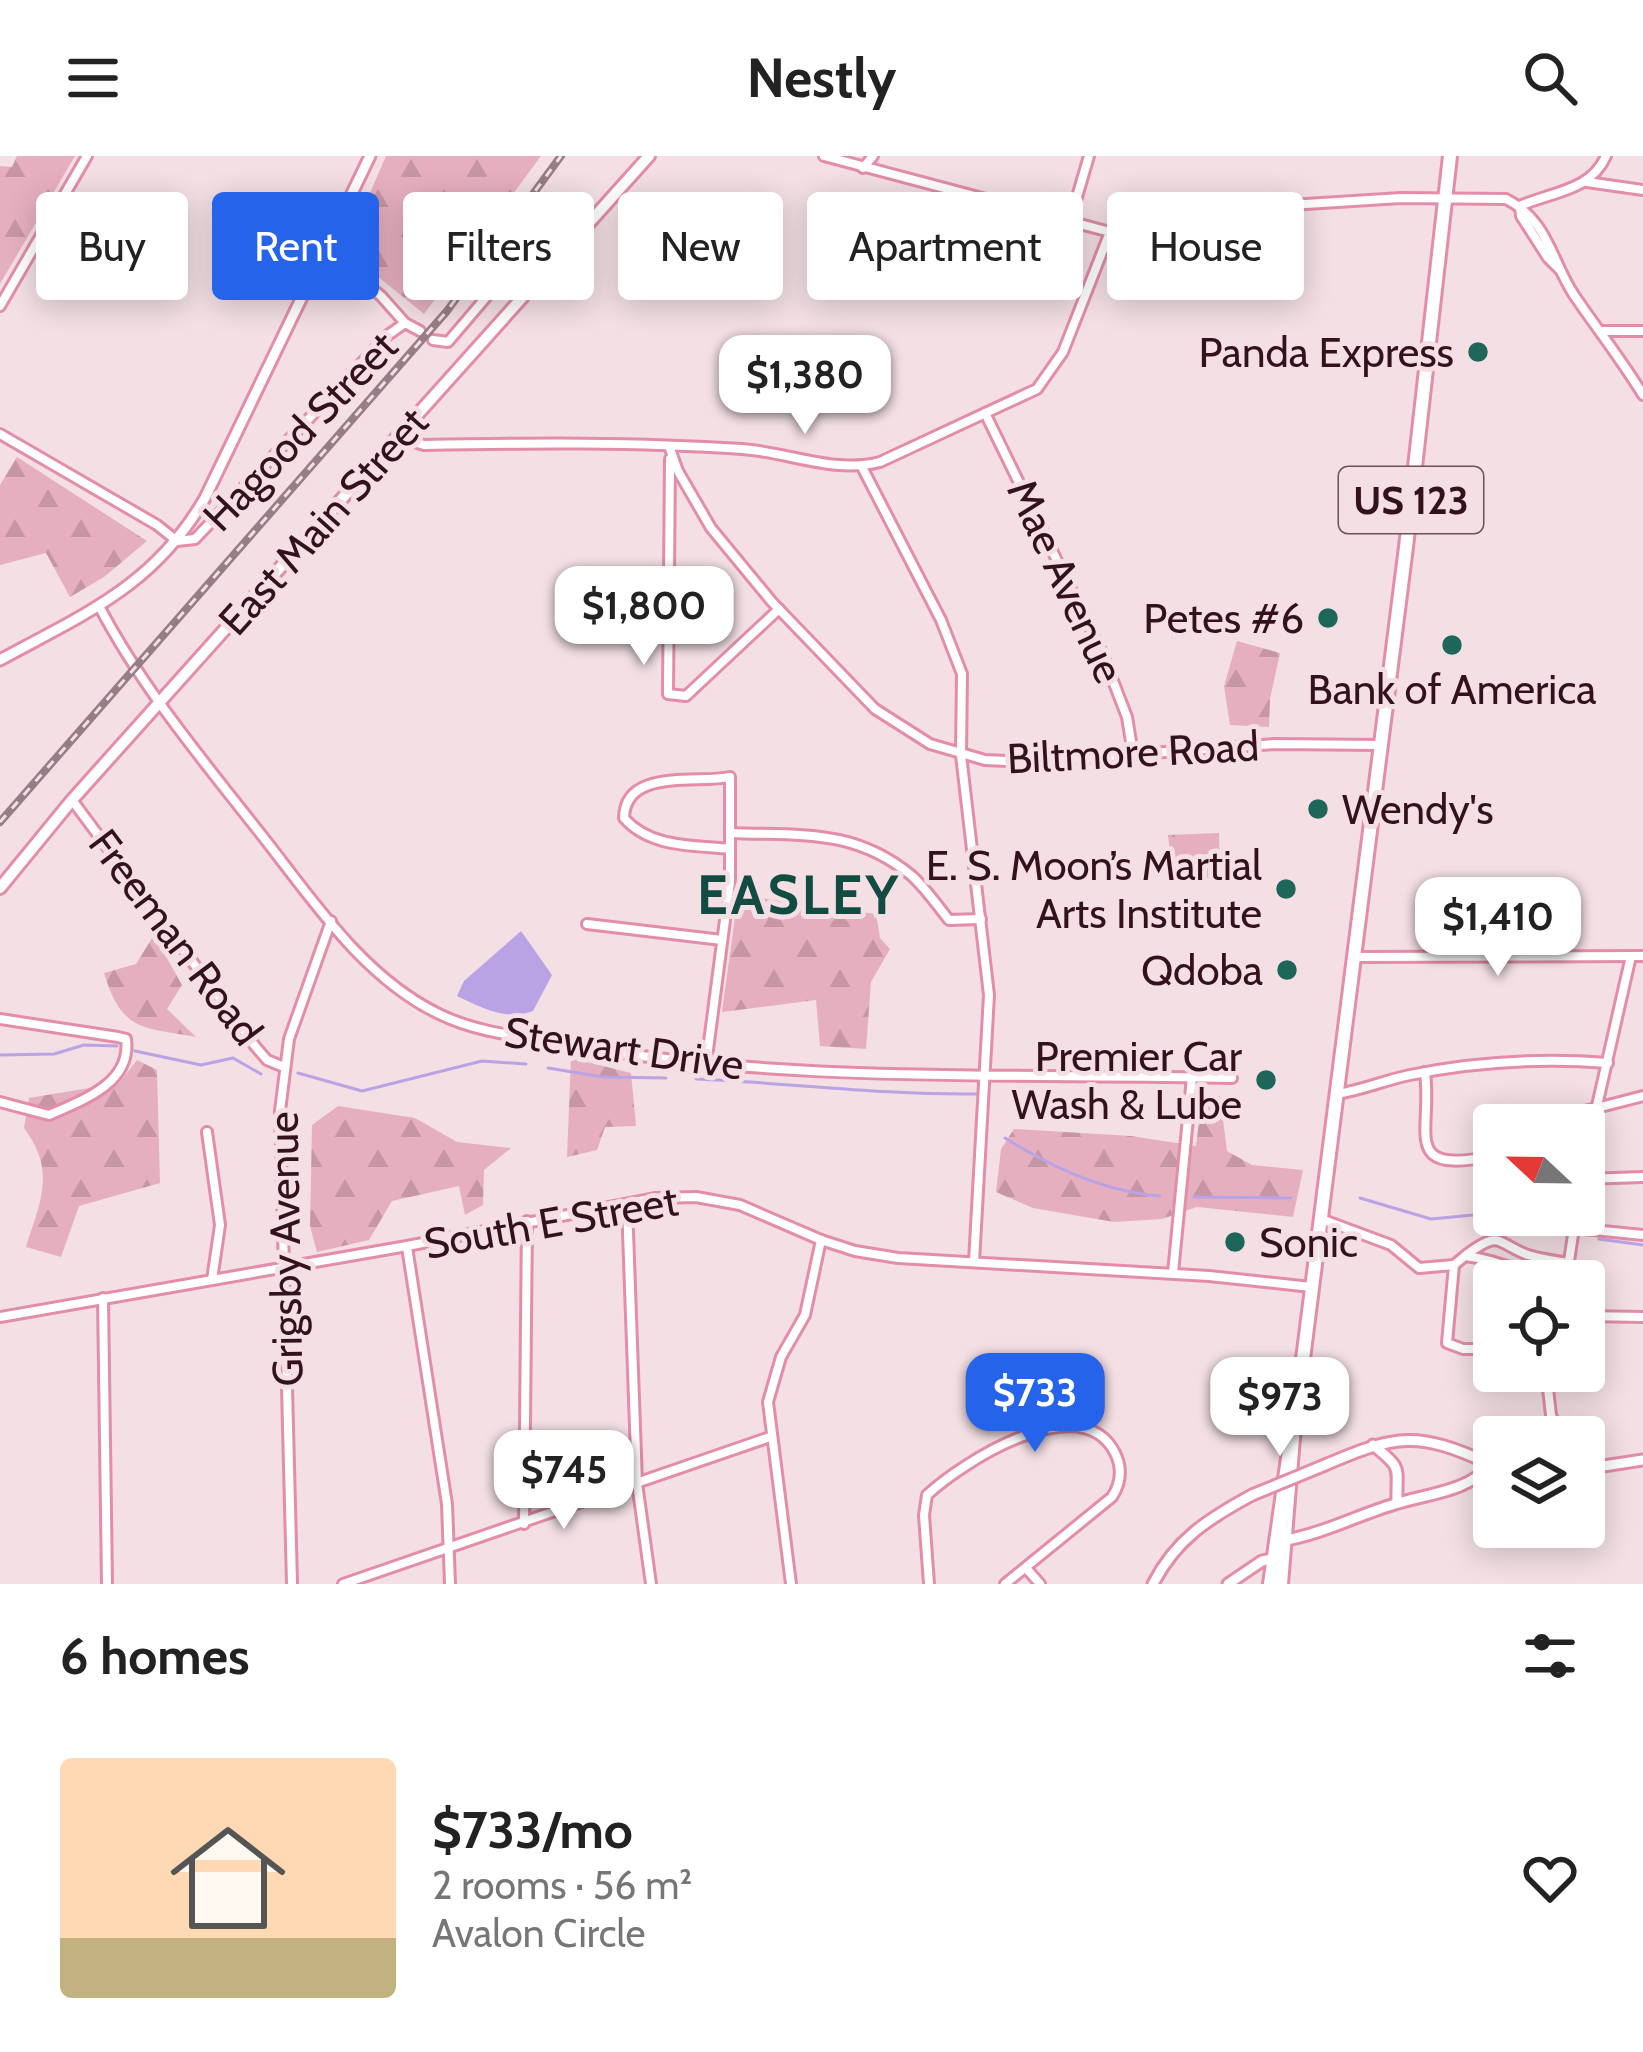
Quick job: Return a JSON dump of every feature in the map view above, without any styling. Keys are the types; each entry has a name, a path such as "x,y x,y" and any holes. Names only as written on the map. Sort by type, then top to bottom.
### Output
{"highway":[{"name":"US 123","path":"1281,1584 1293,1438 1450,156"},
{"name":"US 123","path":"1270,1584 1285,1462 1293,1438"}],"main road":[{"name":"East Main Street","path":"594,217 649,156"},
{"name":"East Main Street","path":"0,888 72,800 519,300"}],"street":[{"path":"0,306 87,156"},
{"path":"352,192 370,156"},
{"path":"824,156 951,192"},
{"path":"863,168 873,156"},
{"path":"1078,192 1089,156"},
{"path":"1304,204 1489,196 1520,206 1585,182 1606,156"},
{"path":"1585,182 1643,190"},
{"path":"1520,206 1521,216 1548,258 1643,395"},
{"path":"399,436 424,445 754,450 862,467 1037,389 1063,352 1107,240"},
{"path":"379,294 405,323"},
{"path":"0,434 158,525 177,541 205,497 300,300"},
{"name":"Hagood Street","path":"433,340 448,342 484,300"},
{"name":"Hagood Street","path":"0,660 136,582 177,541 196,539 388,335 405,323 419,331"},
{"path":"1601,331 1643,331"},
{"name":"Mae Avenue","path":"985,412 1103,655 1127,717 1133,754"},
{"path":"669,446 668,694 686,696 779,609"},
{"name":"Biltmore Road","path":"669,446 711,528 779,609 875,709 917,736 961,755 1028,762 1275,744 1380,746"},
{"path":"862,467 959,662 961,755 989,994 974,1263"},
{"name":"Stewart Drive","path":"99,606 134,668 331,921 377,973 454,1021 637,1057 706,1064 1232,1078"},
{"path":"706,1064 730,849 730,777 649,784 625,801 624,818 636,831 655,840 730,849"},
{"name":"Freeman Road","path":"72,800 255,1046 267,1060 284,1067"},
{"path":"730,832 841,839 867,846 915,879 949,920 981,919"},
{"name":"Grigsby Avenue","path":"292,1584 280,1111 296,1014 331,921"},
{"path":"587,924 722,940"},
{"path":"1597,1104 1631,956"},
{"path":"1353,957 1643,956"},
{"path":"0,1018 126,1039 128,1052 125,1066 104,1088 49,1115 0,1102"},
{"path":"1337,1094 1425,1072 1495,1064 1608,1063"},
{"path":"1425,1072 1425,1146 1453,1163 1473,1160"},
{"path":"1173,1274 1192,1078"},
{"path":"1605,1107 1643,1096"},
{"path":"207,1132 220,1225 212,1280"},
{"path":"1605,1178 1643,1177"},
{"name":"South E Street","path":"0,1317 655,1198 717,1200 855,1251 898,1258 1312,1287"},
{"path":"627,1204 638,1483 651,1584"},
{"path":"1320,1218 1391,1245 1419,1268 1454,1264 1484,1242 1497,1239 1508,1240 1529,1255 1553,1260"},
{"path":"524,1523 527,1221"},
{"path":"1605,1229 1643,1235"},
{"path":"791,1584 767,1414 773,1380 805,1315 821,1240"},
{"path":"407,1246 451,1547 450,1584"},
{"path":"1465,1256 1497,1260"},
{"path":"1454,1264 1447,1343 1473,1349"},
{"path":"103,1298 107,1584"},
{"path":"1605,1316 1643,1317"},
{"path":"928,1584 924,1505 936,1487 977,1458 1042,1430 1095,1432 1111,1445 1118,1459 1119,1486 1094,1514 1005,1584"},
{"path":"343,1584 770,1437"},
{"path":"1153,1584 1184,1537 1252,1495 1373,1445 1414,1439 1450,1445 1473,1455"},
{"path":"1373,1445 1396,1463 1397,1503"},
{"path":"1605,1465 1643,1460"},
{"path":"1286,1540 1310,1536 1473,1478"},
{"path":"1228,1584 1272,1558"},
{"path":"1026,1568 1040,1584"}],"green space":[{"path":"17,156 75,156 54,192 36,192 36,223 0,284 0,166 12,167"},
{"path":"386,156 541,156 514,192 403,192 403,297 379,278 379,192 370,192"},
{"path":"407,300 434,300 424,314"},
{"path":"17,457 147,541 104,577 70,597 46,553 0,565 0,485"},
{"path":"1237,641 1280,653 1269,727 1230,725 1224,686"},
{"path":"1219,833 1220,872 1213,878 1173,879 1168,835"},
{"path":"738,895 876,914 880,938 890,949 871,982 866,1049 820,1046 816,1000 722,1012"},
{"path":"154,935 182,985 167,1009 196,1037 136,1023 111,992 104,973 136,964"},
{"path":"571,1058 631,1073 636,1126 605,1127 597,1150 567,1157"},
{"path":"137,1060 157,1070 160,1183 79,1206 61,1257 26,1247 43,1186 40,1158 24,1128 29,1098 119,1083"},
{"path":"1202,1096 1220,1096 1227,1151 1252,1165 1303,1170 1293,1217 1197,1207 1162,1219 1114,1222 1033,1208 996,1192 1001,1149 1014,1129 1131,1136 1196,1146"},
{"path":"338,1106 415,1118 457,1142 511,1148 484,1170 483,1205 465,1215 459,1186 392,1201 369,1240 317,1252 310,1226 312,1125"}],"shaded area":[{"path":"521,931 552,975 533,1011 504,1014 457,996 464,981"}],"waterway":[{"path":"0,1055 117,1046"},
{"path":"135,1051 201,1065 233,1058 261,1074"},
{"path":"298,1073 362,1091 482,1061 526,1064"},
{"path":"548,1068 603,1077 666,1078"},
{"path":"696,1079 976,1094"},
{"path":"1005,1138 1079,1176 1160,1196"},
{"path":"1194,1197 1291,1198"},
{"path":"1360,1198 1431,1219 1473,1215"},
{"path":"1599,1239 1643,1245"}],"railway":[{"path":"0,822 447,311 561,156"}],"place":[{"name":"Panda Express","path":"1478,352"},
{"name":"Petes #6","path":"1328,618"},
{"name":"Bank of America","path":"1452,645"},
{"name":"Wendy's","path":"1318,809"},
{"name":"E. S. Moon’s Martial Arts Institute","path":"1286,889"},
{"name":"Qdoba","path":"1287,970"},
{"name":"Premier Car Wash & Lube","path":"1266,1080"},
{"name":"Sonic","path":"1235,1242"}],"district":[{"name":"EASLEY","path":"799,895"}]}
